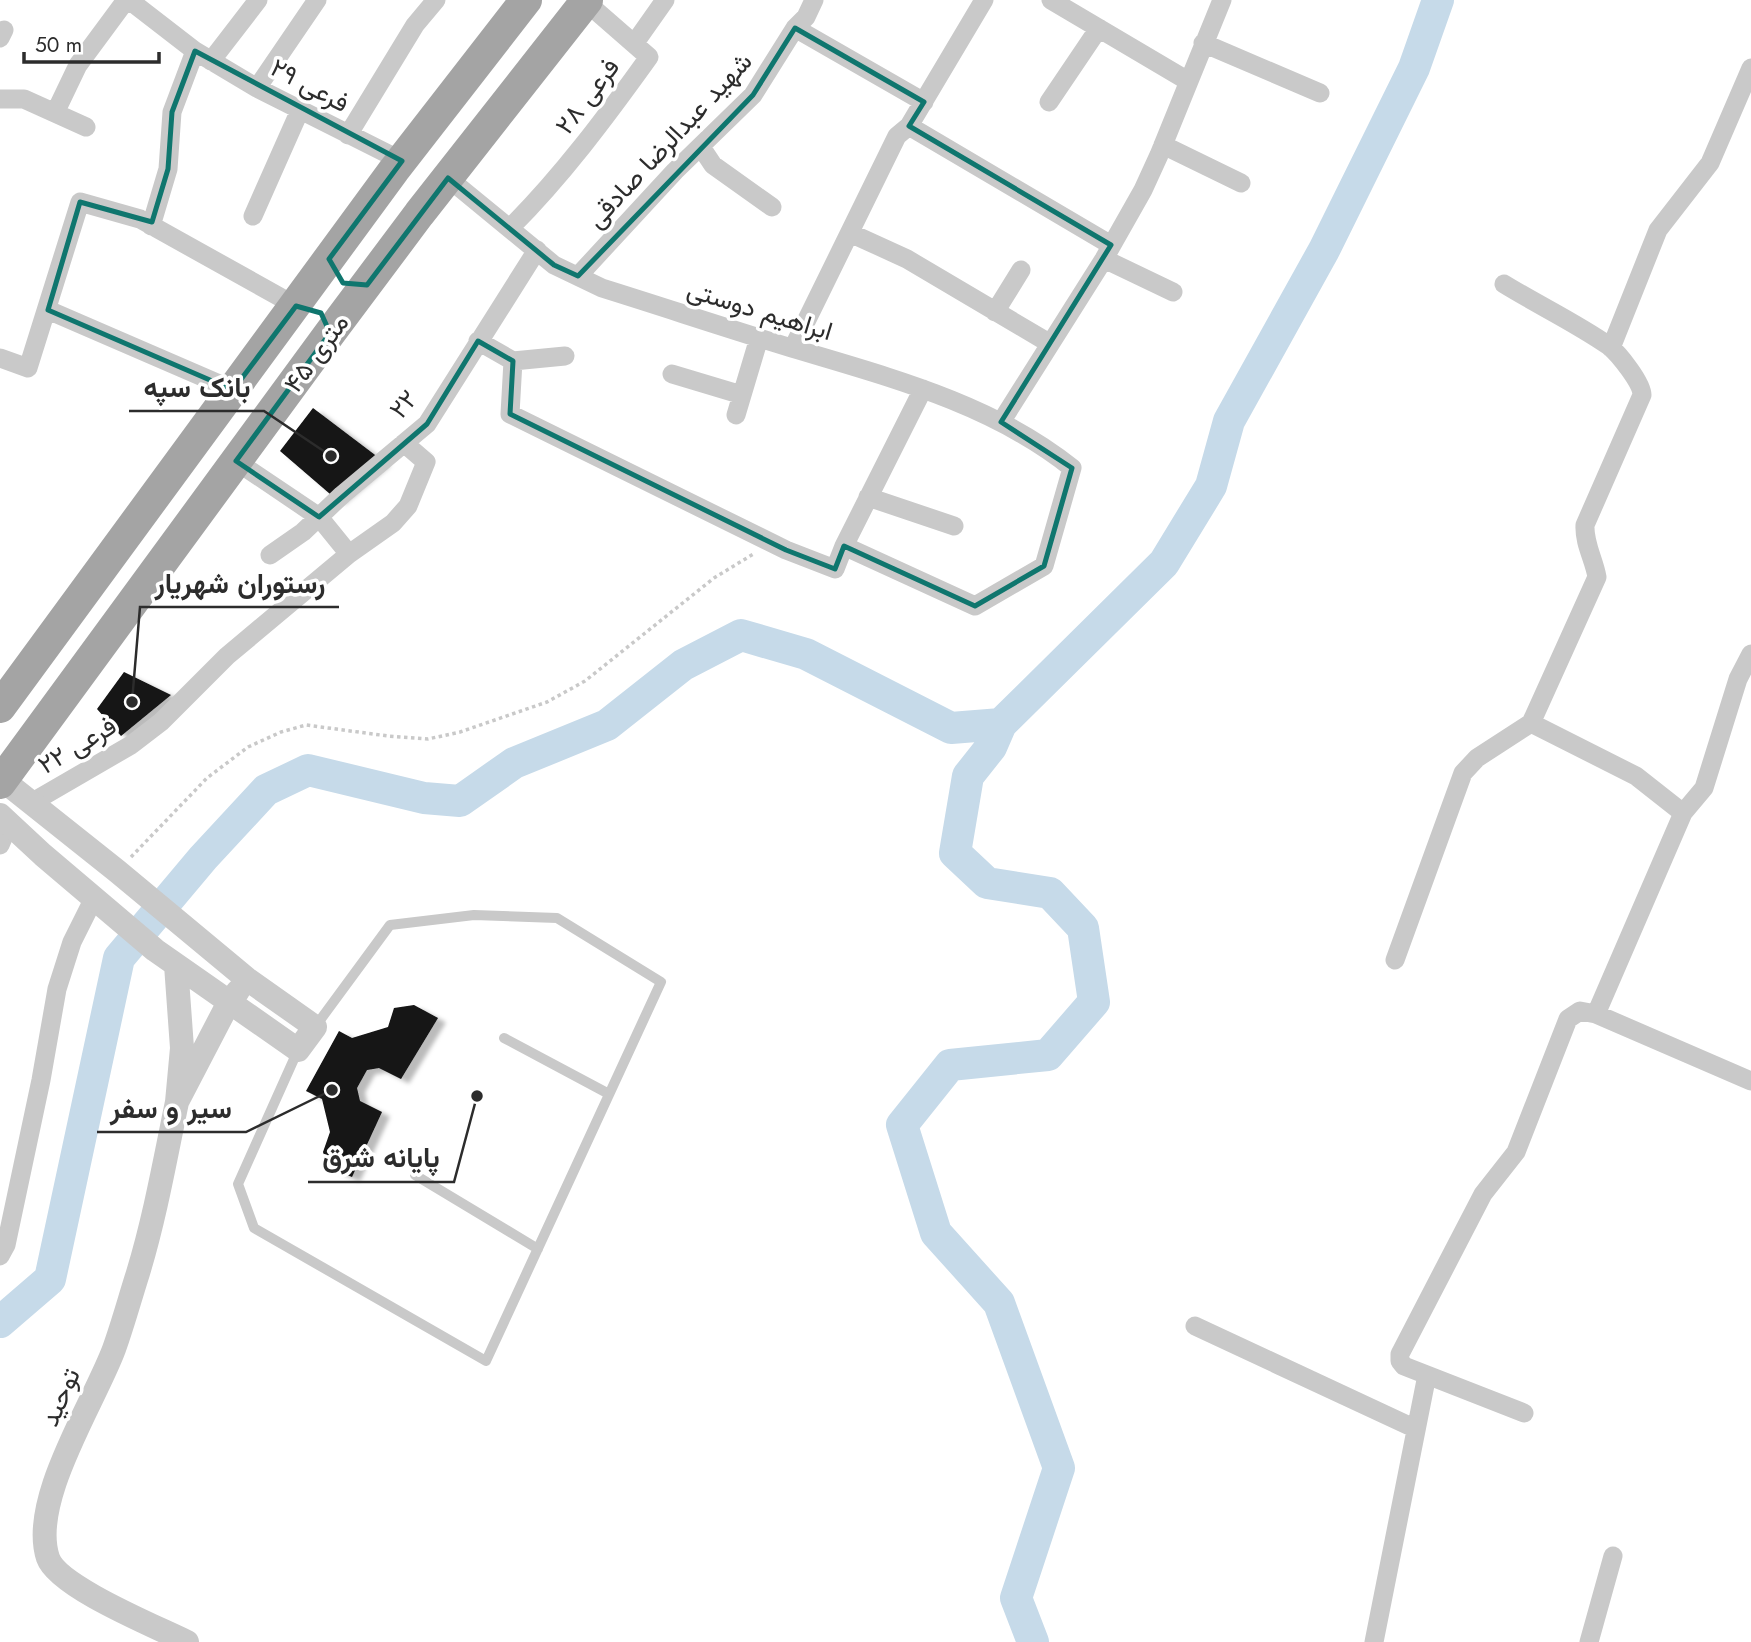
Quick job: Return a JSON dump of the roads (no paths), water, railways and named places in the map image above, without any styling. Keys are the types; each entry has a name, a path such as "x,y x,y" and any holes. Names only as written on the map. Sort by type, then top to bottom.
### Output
{"main road":[{"name":"۴۵ متری","path":"0,707 329,259 526,0"},
{"name":"۴۵ متری","path":"1,780 330,333 587,1"},
{"path":"329,259 333,275 343,283 367,285"},
{"path":"296,306 311,308 321,313 329,323 330,333"}],"street":[{"name":"فرعی ۲۹","path":"127,0 203,56 257,88 402,161"},
{"path":"55,113 78,65 127,0"},
{"path":"151,226 168,169 172,112 203,56 258,0"},
{"path":"257,88 317,0"},
{"path":"348,135 415,25 436,0"},
{"path":"634,44 665,0"},
{"name":"شهید عبدالرضا صادقی","path":"578,276 675,171 753,95 814,0"},
{"path":"793,348 897,136 909,126 984,0"},
{"path":"1051,0 1188,81"},
{"path":"1001,422 1143,190 1222,0"},
{"name":"فرعی ۲۸","path":"510,228 570,162 649,57 587,1"},
{"path":"795,29 923,102"},
{"path":"1049,103 1099,29"},
{"path":"1203,43 1320,93"},
{"path":"1611,348 1658,230 1710,163 1751,68"},
{"path":"0,99 24,99 86,127"},
{"path":"253,216 300,110"},
{"path":"909,126 1173,292"},
{"path":"1163,145 1241,183"},
{"path":"701,147 713,164 772,207"},
{"name":"ابراهیم دوستی","path":"448,178 554,265 602,288 923,389 1001,422 1059,457 1072,468 1044,566 975,606 844,545"},
{"path":"0,358 28,368 80,202 140,219 296,306"},
{"path":"850,233 907,259 1049,343"},
{"name":"۲۲","path":"270,555 303,532 427,424 537,250"},
{"path":"995,312 1021,270"},
{"path":"1395,960 1463,773 1477,758 1531,723 1597,577 1594,560 1585,539 1585,525 1642,396 1639,382 1611,348 1504,285"},
{"path":"48,310 233,390"},
{"path":"736,415 759,338"},
{"path":"478,341 513,361 565,356"},
{"path":"513,361 510,414 769,542 835,569 844,545 923,389"},
{"path":"672,374 742,396"},
{"name":"فرعی ۲۲","path":"31,803 131,745 160,722 227,656 349,554 393,523 408,506 426,462 404,443"},
{"path":"236,461 319,517 349,554"},
{"path":"868,498 954,526"},
{"path":"1595,1014 1684,813 1704,788 1738,679 1751,654"},
{"path":"1531,723 1636,776 1684,813"},
{"path":"1,780 117,871 247,979 315,1027 298,1050 155,950 94,898 3,828"},
{"path":"0,1256 6,1245 57,989 72,942 94,898"},
{"path":"176,965 182,1048 177,1102"},
{"path":"177,1102 229,1002 247,979"},
{"path":"1524,1413 1404,1366 1400,1361 1400,1354 1483,1194 1516,1152 1568,1019 1580,1011 1595,1014 1751,1081"},
{"name":"توحید","path":"177,1102 156,1209 139,1271 114,1350 58,1475 47,1513 45,1539 49,1560 64,1579 187,1642"},
{"path":"0,1175 18,1185"},
{"path":"1195,1326 1416,1429"},
{"path":"1374,1642 1427,1375"},
{"path":"1589,1642 1613,1556"}],"lane":[{"path":"298,1050 238,1184 254,1228 486,1361 661,982 557,918 474,915 390,925 315,1027"},
{"path":"504,1038 609,1094"},
{"path":"415,1175 538,1249"}],"waterway":[{"path":"0,1322 50,1279 119,958 203,858 266,790 308,770 424,798 460,801 514,763 607,725 683,665 741,635 806,654 951,728 1001,724 1164,563 1211,486 1229,421 1324,250 1414,68 1438,0"},
{"path":"1001,724 991,747 968,776 955,853 987,883 1050,893 1083,928 1094,1002 1048,1055 950,1065 902,1125 936,1233 999,1303 1059,1468 1016,1598 1033,1642"}],"place":[{"name":"بانک سپه","path":"331,456"},
{"name":"رستوران شهریار","path":"132,702"},
{"name":"سیر و سفر","path":"332,1090"},
{"name":"پایانه شرق","path":"477,1096"}]}
